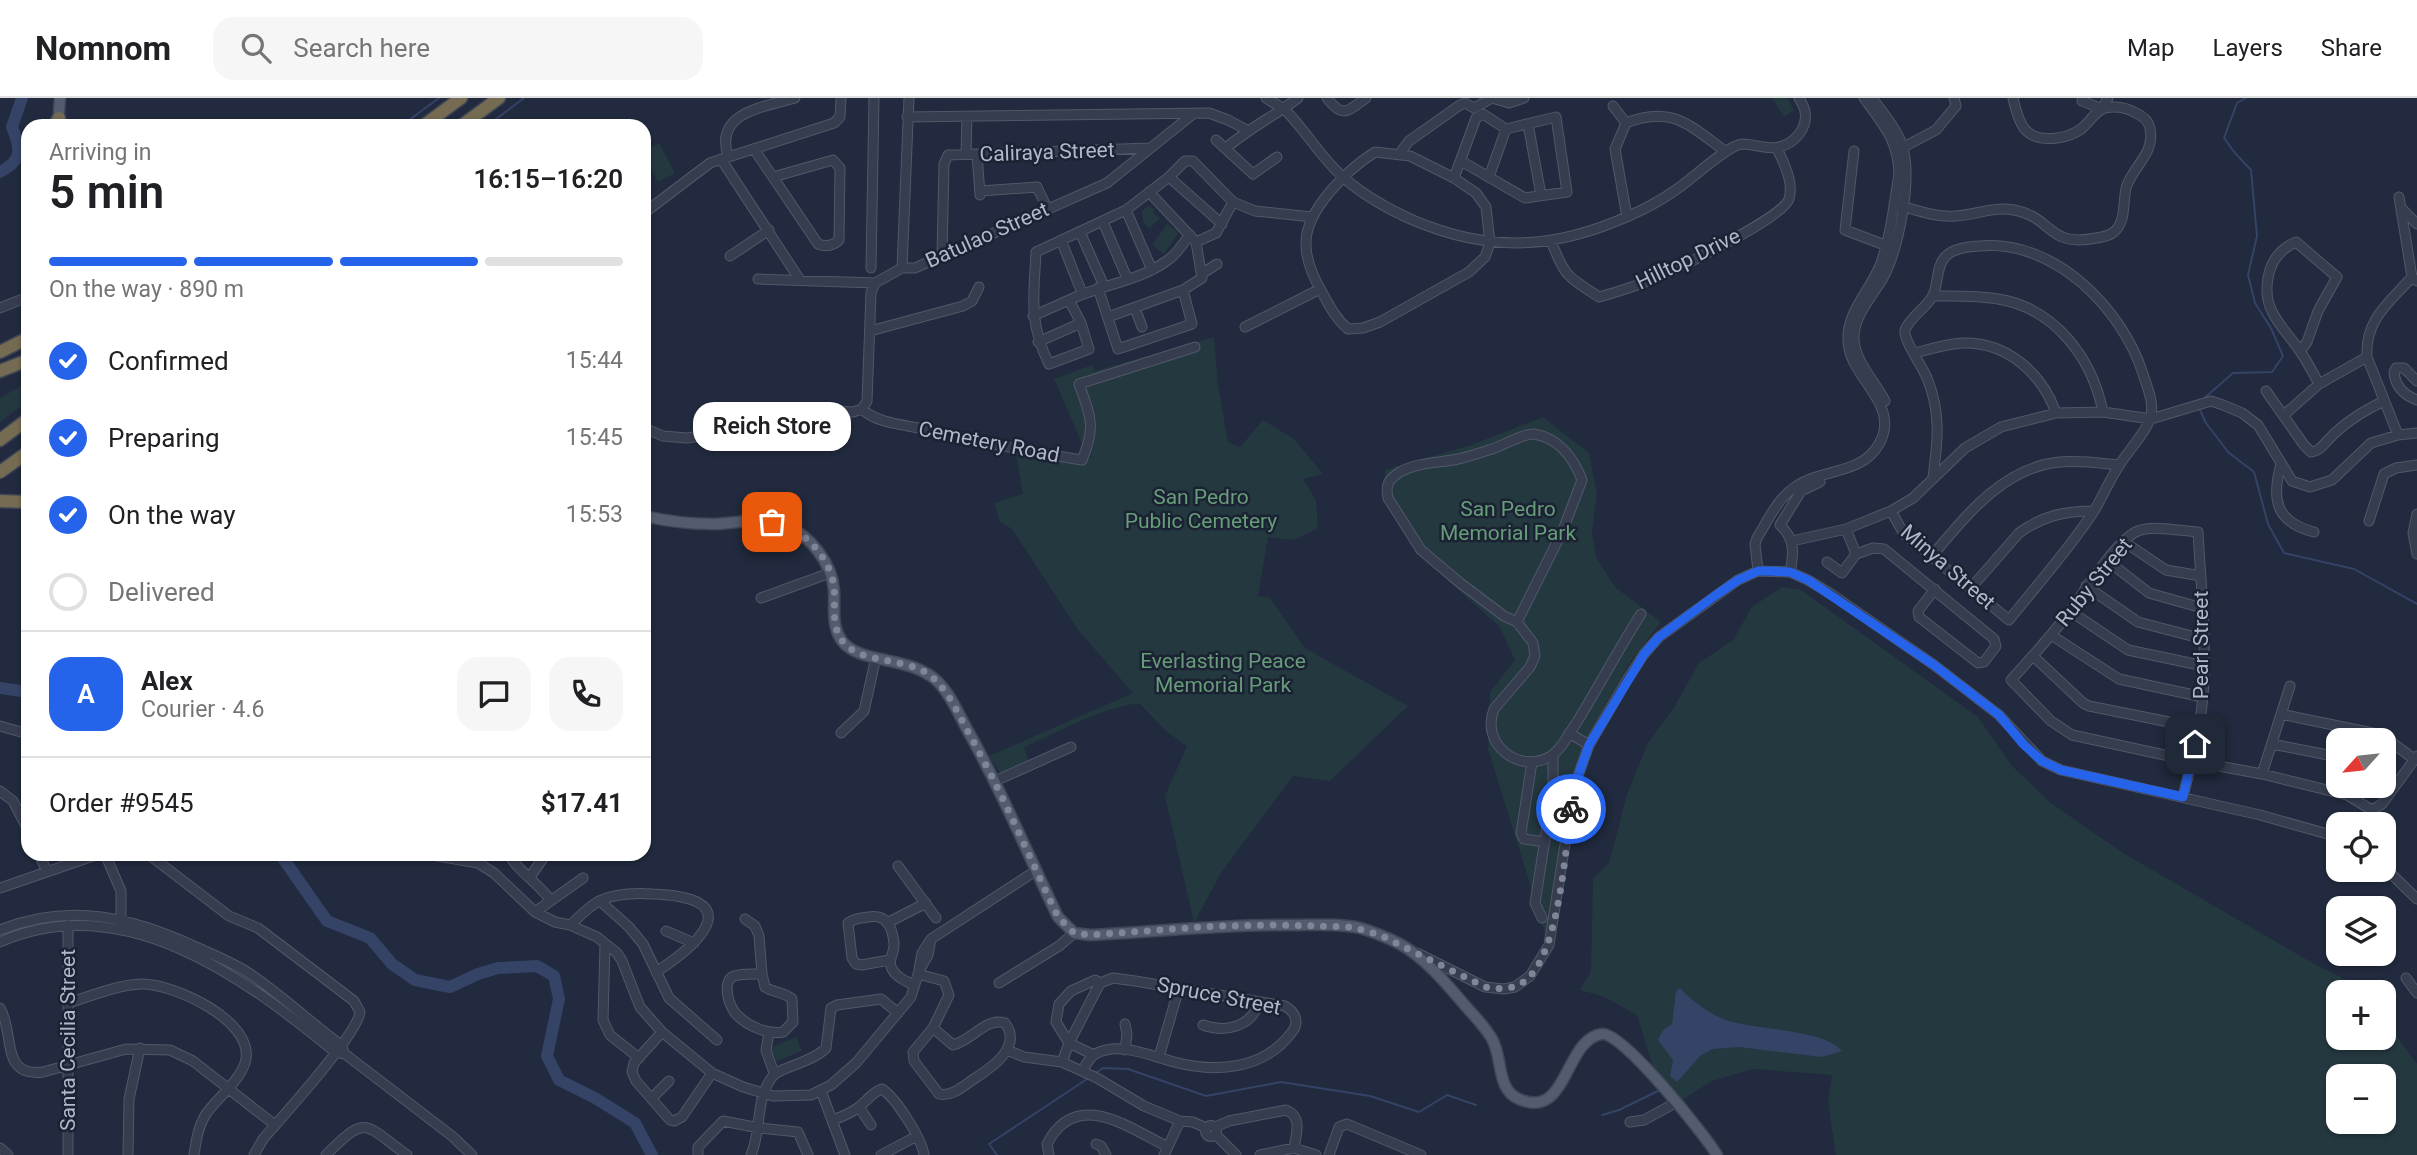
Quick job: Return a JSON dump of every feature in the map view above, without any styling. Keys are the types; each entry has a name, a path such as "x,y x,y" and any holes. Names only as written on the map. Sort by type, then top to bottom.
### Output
{"highway":[{"path":"433,119 461,98"},
{"path":"470,119 499,98"},
{"path":"0,353 21,342"},
{"path":"0,353 21,349"},
{"path":"0,371 21,363"},
{"path":"0,440 21,424"},
{"path":"0,472 21,457"},
{"path":"0,501 21,502"}],"main road":[{"path":"651,517 704,524 752,521 781,523 807,539 822,556 830,573 834,588 834,619 842,641 854,651 919,669 939,683 950,698 995,780 1058,917 1074,933 1136,933 1216,926 1329,925 1360,928 1409,950 1425,963 1485,1027 1497,1048 1505,1086 1516,1099 1535,1102 1554,1094 1579,1049 1588,1040 1604,1033 1624,1046 1677,1102 1717,1155"}],"street":[{"path":"795,98 747,111 738,117 725,135 724,144 725,157 800,280"},
{"path":"651,208 710,163 834,123 839,117 841,98"},
{"path":"871,268 874,98"},
{"path":"902,268 909,98"},
{"path":"1266,98 1283,109 1343,178 1371,198 1436,230 1490,243 1551,241 1578,235 1652,205 1676,190 1725,151 1742,144 1777,148 1790,143 1802,131 1805,121 1805,111 1799,98"},
{"path":"1226,148 1247,130 1298,98"},
{"path":"1327,98 1341,112 1348,111 1366,98"},
{"path":"1400,153 1409,141 1460,105 1465,103 1474,108 1490,99 1496,98 1509,103 1524,98"},
{"path":"1864,98 1900,149"},
{"path":"1762,530 1780,525 1801,491 1869,464 1885,444 1888,433 1888,409 1854,343 1854,330 1859,317 1883,278 1898,205 1900,149 1891,124 1872,98"},
{"path":"1900,149 1936,130 1956,106 1954,98"},
{"path":"2013,98 2016,113 2026,132 2040,140 2065,137 2079,130 2102,108 2108,98"},
{"path":"1898,205 1926,213 1957,216 1993,209 2014,210 2034,216 2060,238 2067,240 2106,236 2118,229 2127,185 2152,145 2150,125 2140,114 2118,107 2102,108 2082,101 2083,98"},
{"path":"1613,106 1626,123"},
{"path":"907,117 1209,113 1247,130"},
{"name":"Batulao Street","path":"875,283 902,268 915,268 1107,183 1193,114"},
{"path":"1454,178 1476,118 1483,114 1506,129 1556,117 1567,192 1525,198 1461,161"},
{"path":"965,154 967,116"},
{"path":"1627,217 1615,149 1626,123 1644,116 1672,116 1725,151"},
{"path":"1528,124 1541,195"},
{"path":"1489,177 1506,129"},
{"path":"1216,140 1254,174 1277,157"},
{"name":"Caliraya Street","path":"942,255 944,164 951,154 1150,148"},
{"name":"Hilltop Drive","path":"1551,241 1562,269 1599,297 1648,281 1719,246 1782,210 1788,201 1790,185 1777,148"},
{"path":"754,149 818,244 833,246 839,240 840,168 835,160 773,177"},
{"path":"1854,151 1845,230 1890,247"},
{"path":"1375,152 1400,153 1454,178 1476,193 1486,207 1490,243 1485,257 1469,272 1380,323 1348,329 1339,321 1309,265 1306,242 1312,217 1359,162 1375,152"},
{"path":"977,154 980,193 1037,187 1047,208"},
{"path":"1069,300 1081,323 1089,349 1049,364 1038,342 1033,316 1036,252 1126,210 1185,162 1193,161 1233,202 1255,211 1312,217"},
{"path":"1169,177 1222,224"},
{"path":"1108,317 1183,290 1202,278 1193,238 1149,192"},
{"path":"2398,435 2367,357 2368,332 2372,322 2415,279 2399,197"},
{"path":"1033,316 1082,293 1152,270 1170,259 1193,238 1209,238 1222,224 1233,202"},
{"path":"2402,209 2417,224"},
{"path":"1126,210 1152,270"},
{"path":"1103,222 1127,278"},
{"path":"730,256 769,230"},
{"path":"1080,232 1101,287 1118,349 1192,324 1183,290"},
{"path":"1061,240 1082,293"},
{"path":"2300,351 2307,342 2318,311 2337,277 2296,242 2283,248 2271,266 2265,287 2268,305 2319,384"},
{"path":"1933,477 1937,406 1924,369 1904,333 1913,318 1933,296 1941,263 1945,257 1969,247 2007,245 2058,267 2094,294 2118,322 2132,344 2150,397 2151,419 2119,465 2094,511 2057,514 2028,526 1970,589"},
{"path":"1758,571 1755,544 1784,496 1808,480 1844,470 1866,460 1881,442 1884,432 1880,402 1850,355 1848,332 1854,313 1890,247"},
{"path":"1203,273 1217,264"},
{"path":"651,431 670,438 697,437 770,408 853,412 862,409 867,401 871,293 875,283 758,279"},
{"path":"870,331 964,306 973,300 979,287"},
{"path":"1245,327 1320,289"},
{"path":"1933,296 2000,299 2026,307 2052,323 2085,361 2099,394 2102,412"},
{"path":"0,308 21,300"},
{"path":"1135,307 1142,327"},
{"path":"1038,342 1081,323"},
{"path":"1915,353 1963,343 1997,349 2028,366 2050,395 2056,413"},
{"name":"Cemetery Road","path":"862,409 870,415 892,422 1019,450 1082,460 1091,440 1091,417 1079,384 1195,347"},
{"path":"2284,415 2319,384 2367,357"},
{"path":"2417,381 2404,368 2396,368 2394,372 2398,387 2417,400"},
{"path":"2266,391 2304,445 2312,452 2317,451 2338,429 2384,401"},
{"path":"1792,541 1846,529 1891,512 1913,498 1965,448 2001,427 2056,413 2102,412 2151,419 2211,401 2242,413 2258,425 2292,481 2310,487 2332,480 2371,443 2417,433"},
{"path":"1517,622 1563,530 1582,480 1576,464 1562,448 1531,433 1456,460 1439,461 1403,470 1389,480 1386,488 1388,498 1421,550 1504,616 1517,622 1532,643 1535,656 1527,672 1494,709 1492,716 1492,731 1500,750 1512,758 1532,762 1553,755 1641,614"},
{"path":"1931,557 1973,508 1995,489 2021,474 2057,462 2119,465"},
{"path":"2281,464 2277,503 2291,524 2315,532"},
{"path":"2368,521 2384,474 2389,470 2417,465"},
{"name":"Minya Street","path":"1891,512 1904,534 2010,620 2094,511"},
{"path":"2417,514 2413,533 2417,554"},
{"path":"1780,525 1792,541 1793,560 1790,572"},
{"path":"1846,529 1856,554"},
{"name":"Ruby Street","path":"2192,761 2072,735 2051,721 2011,680 2051,635 2123,541 2138,531 2157,529 2198,532"},
{"name":"Pearl Street","path":"2183,797 2199,728 2203,697 2198,532"},
{"path":"2123,541 2166,570 2201,576"},
{"path":"1827,562 1842,573 1856,554 1873,548 1884,549 1935,589 1994,639 1996,646 1983,662 1978,663 1919,617 1918,611 1935,589"},
{"path":"2108,561 2150,593 2202,608"},
{"path":"1409,950 1485,987 1509,988 1522,983 1530,976 1549,945 1572,800 1589,745 1633,671 1659,637 1727,587 1758,571 1790,572 1831,594 1934,665 1999,715 2024,745 2042,761 2061,770 2260,815 2326,834"},
{"path":"761,598 830,573"},
{"path":"2086,586 2138,622 2203,639"},
{"path":"2070,611 2128,650 2204,666"},
{"path":"2051,635 2119,679 2203,697"},
{"path":"2033,656 2089,706 2199,728"},
{"path":"841,733 864,711 876,657"},
{"path":"2262,774 2290,686"},
{"path":"2281,714 2382,735 2416,758 2396,785"},
{"path":"0,726 21,732"},
{"path":"1569,733 1589,745"},
{"path":"2272,744 2326,755"},
{"path":"995,780 1071,747"},
{"path":"1542,918 1535,903 1553,788 1553,755"},
{"path":"2192,761 2326,790"},
{"path":"1532,762 1521,833 1524,839 1545,842"},
{"path":"0,791 13,801 21,816"},
{"path":"2352,798 2372,810 2379,807 2386,798"},
{"path":"42,861 47,872"},
{"path":"0,888 79,861"},
{"path":"109,861 121,891 121,924"},
{"path":"157,861 229,916 258,928 354,1001 360,1012 340,1051 275,1125 254,1155"},
{"path":"466,861 478,863 494,873 535,912 597,937 622,961 645,1015 712,1073 735,1084 785,1097 799,1097 821,1091 856,1063 911,997 919,972 919,961 931,939 1037,870"},
{"path":"512,861 551,901"},
{"path":"530,877 542,861"},
{"path":"898,866 936,918"},
{"path":"535,912 583,878"},
{"path":"2396,879 2417,899"},
{"path":"570,925 600,901 611,897 675,895 695,900 705,907 709,923 686,951 656,972"},
{"path":"600,901 637,936 669,999 717,1040"},
{"path":"887,923 926,903"},
{"path":"0,930 31,919 60,914 89,915 153,929 243,969 340,1051 452,1136 472,1155"},
{"path":"889,960 856,964 852,958 848,923 852,919 882,916 894,944 889,960 894,972 914,985"},
{"path":"745,919 755,926 759,936 765,987 789,996 793,1004 793,1022 783,1032 769,1033 735,1014 728,980 735,975 762,974"},
{"path":"0,942 36,930 68,925 121,924"},
{"name":"Santa Cecilia Street","path":"68,925 68,1155"},
{"path":"666,931 694,943"},
{"path":"999,983 1059,946 1074,933"},
{"path":"605,944 603,1020 610,1035 639,1058"},
{"path":"919,972 944,981 948,988 947,1002 933,1028 912,1052 912,1057 934,1090 943,1096 949,1095 993,1067 1007,1051 1010,1030 1001,1021 953,1045 933,1028"},
{"name":"Spruce Street","path":"1069,1043 1056,1023 1059,1004 1071,991 1095,980 1100,983 1113,978 1284,1006 1292,1010 1296,1018 1296,1027 1284,1042 1259,1059 1240,1066 1194,1066 1125,1050 1094,1055"},
{"path":"2406,978 2417,993"},
{"path":"1062,1062 1100,983"},
{"path":"68,1003 126,986 152,984 164,986 214,1010 230,1022 247,1051 242,1070 206,1114 199,1127 194,1155"},
{"path":"1159,1057 1179,988"},
{"path":"751,1155 759,1128 763,1093 774,1073 818,1055 826,1048 829,1013 834,1006 881,999 898,1013"},
{"path":"680,1010 689,1000"},
{"path":"1203,1025 1220,1029 1241,1024 1254,1015 1259,1002"},
{"path":"0,1008 4,1016 6,1051 16,1066 30,1073 125,1049 170,1050 182,1055 275,1125"},
{"path":"1125,1024 1125,1050"},
{"path":"662,1032 634,1063 632,1072 636,1081 653,1097 667,1118 674,1121 682,1116 712,1073"},
{"path":"769,1033 766,1051 774,1073"},
{"path":"1069,1043 1094,1055 1084,1072"},
{"path":"128,1155 129,1099 140,1048"},
{"path":"1007,1051 1024,1057 1062,1062 1137,1102 1180,1121 1193,1122 1212,1130 1236,1155"},
{"path":"653,1097 669,1082"},
{"path":"832,1120 845,1116 874,1092 882,1089 917,1136 924,1155"},
{"path":"821,1091 845,1155"},
{"path":"1630,1122 1644,1120 1677,1102"},
{"path":"859,1107 871,1125"},
{"path":"1212,1130 1229,1121 1286,1110 1292,1112 1297,1120 1294,1148"},
{"path":"1049,1155 1047,1144 1062,1125 1074,1117 1104,1115 1166,1151 1180,1121"},
{"path":"698,1155 698,1147 723,1121 798,1132 808,1155"},
{"path":"1329,1155 1339,1127 1347,1124 1421,1155"},
{"path":"326,1155 350,1130 360,1126 372,1129 407,1155"},
{"path":"881,1155 917,1136"},
{"path":"1096,1144 1101,1146 1106,1155"},
{"path":"0,1148 8,1155"},
{"path":"1260,1155 1294,1148 1317,1155"}],"green space":[{"path":"1772,98 1787,98 1794,110 1784,117"},
{"path":"659,143 675,173 658,182 651,169 651,147"},
{"path":"1148,206 1155,209 1153,212 1160,218 1149,229 1143,221 1142,211"},
{"path":"1167,224 1179,232 1164,254 1152,245"},
{"path":"1214,337 1218,385 1228,442 1240,447 1263,420 1294,439 1323,474 1303,479 1316,500 1318,528 1294,540 1268,537 1258,596 1270,598 1305,648 1408,706 1330,781 1293,776 1221,873 1194,923 1165,796 1187,746 1167,732 1140,704 1098,714 1024,747 1029,762 1001,774 989,756 1133,693 1078,630 1012,529 1000,522 994,503 1023,494 1016,456 1036,460 1036,447 1092,457 1084,448 1054,379 1092,365 1095,371"},
{"path":"21,386 21,406 0,422 0,398"},
{"name":"San Pedro Memorial Park","path":"1543,417 1589,453 1597,494 1592,532 1596,557 1615,587 1661,622 1629,664 1584,743 1573,778 1547,939 1488,749 1490,692 1515,660 1499,626 1419,555 1384,500 1385,470 1471,445"},
{"path":"1782,587 1801,590 1978,717 2012,766 2051,803 2120,851 2346,980 2326,980 2326,1050 2396,1050 2396,1035 2417,1064 2417,1155 1836,1155 1828,1103 1832,1075 1753,1069 1712,1081 1682,1100 1652,1065 1637,1015 1602,996 1580,990 1591,971 1593,879 1609,863 1627,794 1648,743 1673,709 1699,663 1733,640 1752,607"},
{"path":"796,1037 802,1051 777,1061 771,1048"}],"water":[{"path":"1680,988 1690,998 1723,1019 1821,1038 1842,1051 1822,1057 1739,1047 1713,1049 1701,1055 1677,1082 1670,1076 1673,1060 1658,1040 1663,1030 1672,1024 1676,991"}],"waterway":[{"path":"0,172 13,163 18,153 12,127 22,98"},
{"path":"410,119 439,98"},
{"path":"496,119 524,98"},
{"path":"2202,400 2233,373 2272,372 2283,356 2271,328 2255,303 2248,275 2257,236 2251,170 2224,138 2237,103 2246,98"},
{"path":"2200,410 2206,423 2228,452 2254,472 2268,524 2284,553 2354,569 2417,604"},
{"path":"0,688 21,691"},
{"path":"285,861 327,921 370,938 392,964 415,980 450,987 498,968 537,966 554,976 559,999 547,1056 559,1080 635,1123 652,1155"},
{"path":"1094,1074 1103,1068 1128,1069 1206,1096 1281,1082 1370,1096 1419,1112 1447,1095 1476,1105"},
{"path":"997,1155 989,1144 1087,1079"},
{"path":"1602,1115 1619,1110 1660,1090"}],"way so far":[{"path":"772,522 789,526 807,539 826,563 834,588 835,627 849,648 919,669 930,674 945,690 995,780 1058,917 1074,933 1090,935 1216,926 1352,927 1400,944 1485,987 1515,987 1536,969 1549,945 1571,809"}],"place":[{"name":"Reich Store","path":"772,522"}],"route":[{"path":"1571,809 1581,765 1589,745 1644,654 1679,621 1738,580 1758,571 1790,572 1831,594 1934,665 1999,715 2024,745 2042,761 2061,770 2183,797 2195,744"}],"park label":[{"name":"San Pedro Public Cemetery","path":"1201,509"},
{"name":"Everlasting Peace Memorial Park","path":"1223,673"}]}
